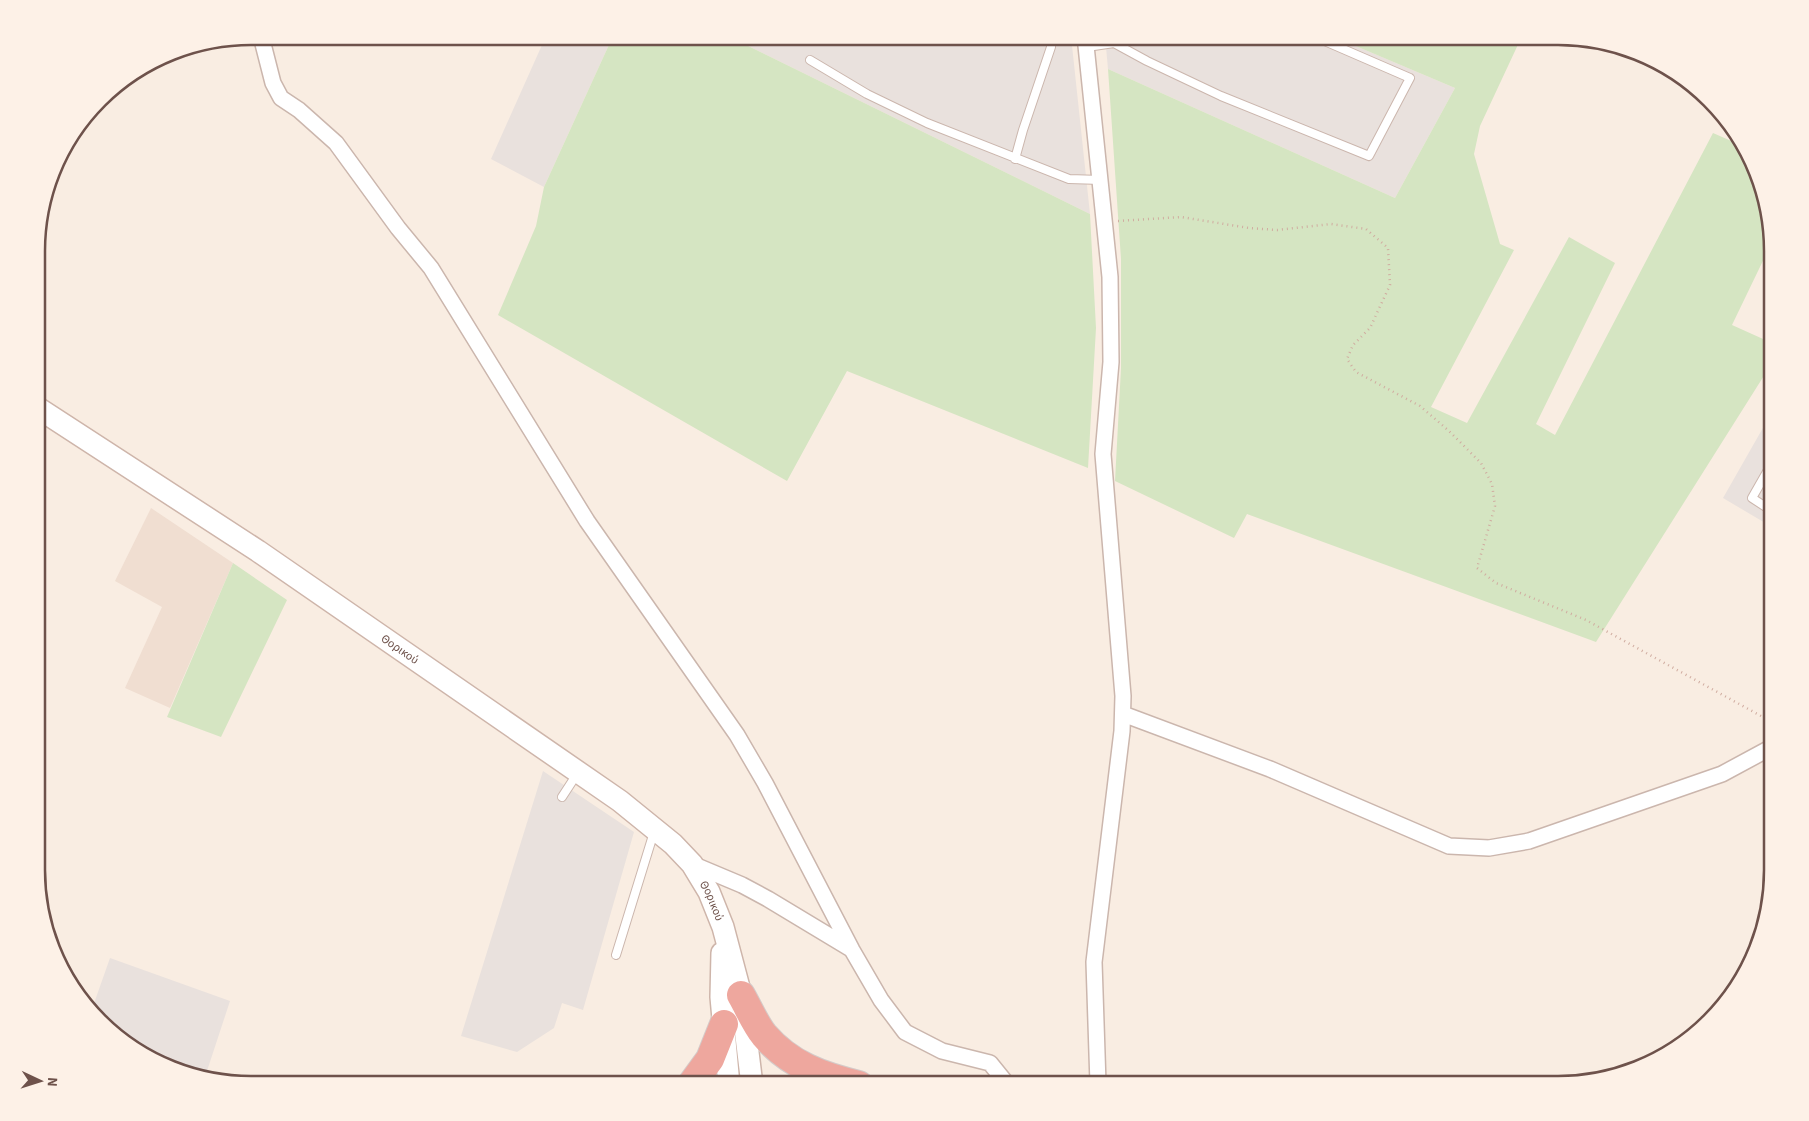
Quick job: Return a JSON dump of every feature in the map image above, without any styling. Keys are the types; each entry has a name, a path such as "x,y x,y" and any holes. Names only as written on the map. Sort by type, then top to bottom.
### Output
{"highway":[{"path":"741,995 763,1034 789,1059 814,1072 829,1076"},
{"path":"697,1076 710,1059 724,1024"}],"main road":[{"name":"Θορικού","path":"45,413 258,551 579,772 655,828 673,844 692,864 709,892 723,927 741,995 751,1076"},
{"name":"Θορικού","path":"723,927 721,998 728,1076"}],"street":[{"path":"263,45 272,83 281,98 299,110 336,143 398,228 431,268 587,522 737,735 765,783 852,950 881,1000 906,1032 942,1051 990,1063 1001,1076"},
{"path":"1086,45 1110,277 1111,362 1103,454 1123,696 1122,731 1094,962 1098,1076"},
{"path":"1123,714 1270,769 1449,846 1490,848 1529,841 1722,774 1764,751"},
{"path":"692,864 742,885 852,950"}],"lane":[{"path":"1123,45 1147,61 1222,96 1368,156 1410,78 1334,45"},
{"path":"1015,158 1052,47"},
{"path":"810,60 867,94 927,123 1070,179 1101,180"},
{"path":"1764,477 1752,498 1764,506"},
{"path":"562,797 579,772"},
{"path":"616,954 655,828"}],"path":[{"path":"1104,222 1181,217 1249,228 1277,230 1331,224 1366,230 1388,248 1390,285 1370,328 1353,345 1347,358 1356,372 1420,406 1449,431 1481,463 1492,484 1495,506 1477,568 1496,583 1586,620 1764,718"}],"shaded area":[{"path":"542,45 609,45 544,187 491,159"},
{"path":"746,45 1072,45 1090,214"},
{"path":"1106,45 1353,45 1455,88 1395,198 1108,69"},
{"path":"1764,426 1764,522 1723,498"},
{"path":"151,508 233,563 170,708 125,688 162,607 115,581"},
{"path":"543,771 634,832 583,1010 562,1003 554,1028 517,1052 461,1036"},
{"path":"110,958 230,1001 207,1071 172,1060 148,1048 115,1025 94,1003"}],"green space":[{"path":"609,45 746,45 1090,214 1096,328 1088,468 847,371 787,481 498,315 536,226 544,187"},
{"path":"1353,45 1518,45 1480,126 1474,154 1500,244 1514,250 1431,407 1467,423 1569,237 1615,263 1536,424 1555,435 1713,133 1732,141 1743,160 1757,198 1764,238 1764,259 1732,325 1764,339 1764,376 1596,642 1247,514 1234,538 1115,481 1121,368 1121,259 1108,69 1395,198 1455,88"},
{"path":"233,563 287,600 221,737 167,717"}]}
